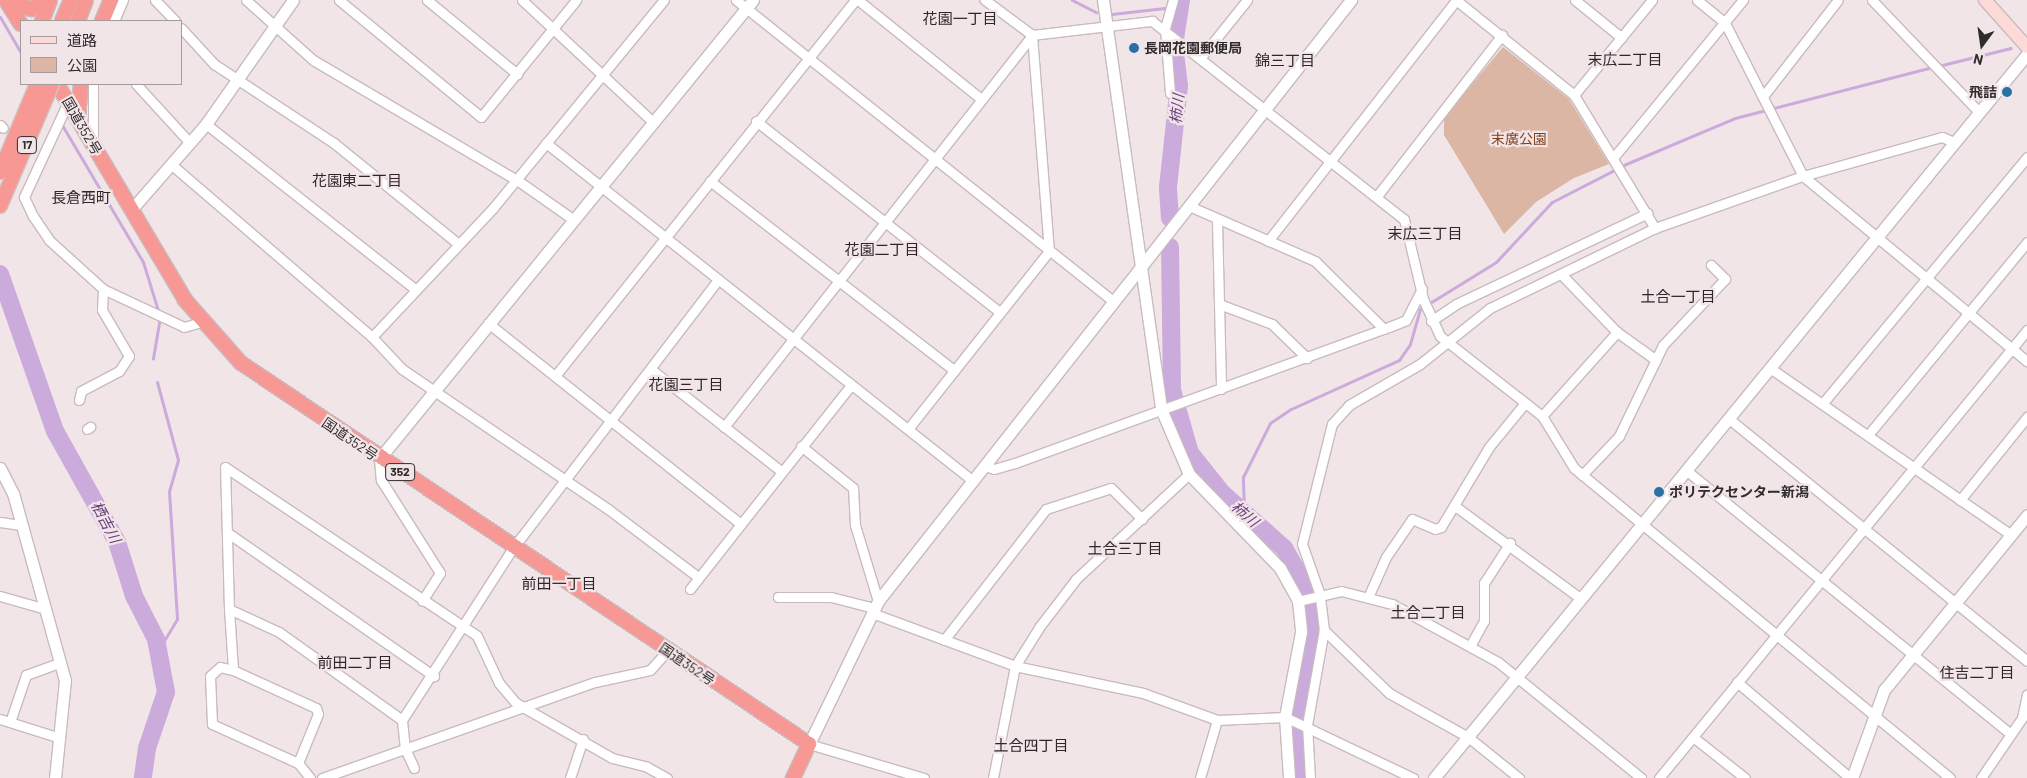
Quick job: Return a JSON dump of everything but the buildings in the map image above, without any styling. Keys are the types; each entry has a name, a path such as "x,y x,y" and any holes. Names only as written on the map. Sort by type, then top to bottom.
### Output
{"highway":[{"path":"6,0 31,9 49,0"},
{"path":"6,0 20,22"},
{"path":"42,20 49,0"},
{"path":"62,20 71,0"},
{"path":"78,20 86,0"},
{"path":"102,20 110,2"},
{"name":"17","path":"0,172 36,85"},
{"name":"17","path":"0,206 52,85"},
{"name":"国道352号","path":"58,85 131,210 201,322 241,363 379,459 809,744"},
{"path":"78,118 81,85"},
{"path":"793,778 809,744"}],"main road":[{"path":"1985,0 2027,47"}],"street":[{"path":"114,20 123,0"},
{"path":"155,0 174,20"},
{"path":"246,0 272,27 313,60 517,180 574,220"},
{"path":"131,210 206,124 272,27 293,0"},
{"path":"339,0 481,117 576,0"},
{"path":"427,0 517,74"},
{"path":"522,0 554,26 653,122"},
{"path":"372,337 414,288 517,180 664,0"},
{"path":"736,0 745,10 808,61 1113,301"},
{"path":"422,601 440,572 380,480 379,459 753,0"},
{"path":"555,376 663,236 857,0 980,98"},
{"path":"908,429 1049,251 1032,35 986,0"},
{"path":"1103,0 1139,270 1165,408 1188,474 1280,568 1301,600 1301,632 1285,717 1289,778"},
{"path":"1170,93 1167,30 1173,0"},
{"path":"1202,56 1247,0"},
{"path":"924,778 809,744 875,607 972,480 1352,0"},
{"path":"1268,241 1456,0 1574,94 1622,175 1648,213 1655,228"},
{"path":"1575,0 1622,38"},
{"path":"1574,94 1652,0"},
{"path":"1697,0 1725,23 1765,98 1771,114 1803,176 2027,361"},
{"path":"1614,160 1743,0"},
{"path":"1765,98 1838,0"},
{"path":"1872,0 1939,74 1979,112"},
{"path":"724,427 980,98 1032,35 1152,21 1181,40 1267,107 1404,219 1423,299 1430,318 1446,344 1542,416 1564,458 1950,778"},
{"path":"182,29 214,64 334,143 457,243"},
{"path":"1377,196 1502,35"},
{"path":"1434,778 2027,54"},
{"path":"93,85 93,145"},
{"path":"137,85 190,143"},
{"path":"68,102 35,169 24,197 33,216 55,246 103,289 160,318 188,328 201,322"},
{"path":"756,121 886,220 1000,312"},
{"path":"206,124 414,288"},
{"path":"1310,778 1307,726 1324,630 1319,596 1302,544 1317,468 1332,424 1349,406 1408,372 1490,308 1655,228 1803,176 1942,137 1954,142"},
{"path":"546,144 601,186 717,281 972,480"},
{"path":"1822,404 2027,157"},
{"path":"26,162 35,169"},
{"path":"172,165 372,337 402,369 563,480 698,577"},
{"path":"710,181 840,279 954,370"},
{"path":"1189,206 1216,221 1315,261 1384,329"},
{"path":"1430,318 1648,213"},
{"path":"1216,221 1220,304 1221,389"},
{"path":"1868,435 2027,242"},
{"path":"1582,474 1619,436 1663,344 1725,278 1711,265"},
{"path":"1561,274 1617,332 1656,360"},
{"path":"414,768 404,749 402,720 434,676 513,548 563,480 652,370 717,281"},
{"path":"79,400 80,391 119,371 129,356 102,310 103,289"},
{"path":"984,466 994,470 1015,464 1384,329 1406,320 1422,289"},
{"path":"1220,304 1272,324 1307,358"},
{"path":"488,323 741,524"},
{"path":"1659,778 1821,578 2027,330"},
{"path":"1542,416 1617,332"},
{"path":"1770,368 1868,435 1913,469 2011,535"},
{"path":"652,370 782,472"},
{"path":"690,589 851,385"},
{"path":"1369,595 1386,557 1412,519 1435,529 1455,506 1489,447 1525,403"},
{"path":"1960,500 2027,417"},
{"path":"1728,418 1862,529 2027,661"},
{"path":"801,446 853,488 854,525 875,607"},
{"path":"234,670 225,467 463,630 476,636 499,683 526,709 583,739 612,758 647,767 667,778"},
{"path":"0,468 13,493 61,662 65,700 55,778"},
{"path":"1687,471 2011,734"},
{"path":"993,778 1015,666 1076,579 1188,474"},
{"path":"944,640 1046,509 1110,488 1142,519"},
{"path":"1455,506 1510,543 1580,598"},
{"path":"1737,682 1851,778 1872,712 1912,655 2027,516"},
{"path":"0,522 21,525"},
{"path":"228,533 434,676"},
{"path":"1470,646 1484,621 1484,583 1510,543"},
{"path":"1301,600 1334,591 1369,595 1470,646 1517,676 1641,778"},
{"path":"0,596 46,609"},
{"path":"778,597 831,597 875,607 944,640 1015,666 1143,693 1217,720 1285,717 1414,778"},
{"path":"230,609 279,632 402,720"},
{"path":"1324,630 1389,693 1468,737 1519,778"},
{"path":"326,777 526,709 594,682 650,670 667,651"},
{"path":"10,722 26,675 61,662"},
{"path":"298,763 318,714 316,708 234,670 220,667 210,676 212,724 298,763 310,778"},
{"path":"1981,778 2022,718 2027,695"},
{"path":"0,719 60,738"},
{"path":"1200,778 1217,720"},
{"path":"1693,737 1745,778"},
{"path":"570,778 583,739"}],"green space":[{"name":"末廣公園","path":"1503,47 1569,99 1609,164 1574,178 1536,202 1504,234 1444,135 1444,118"}],"waterway":[{"path":"1072,0 1096,12"},
{"name":"柿川","path":"1170,218 1168,187 1179,86 1174,45 1181,0"},
{"path":"1112,14 1165,8"},
{"path":"0,17 20,51"},
{"path":"1938,66 2011,48"},
{"path":"1244,510 1243,477 1270,423 1291,409 1399,360 1410,344 1420,309 1496,262 1552,202 1626,164 1735,118 1932,67"},
{"path":"62,125 143,262 160,317 153,358"},
{"name":"柿川","path":"1170,247 1172,390 1190,453 1222,493 1284,548 1309,592 1314,627 1297,730 1301,778"},
{"name":"栖吉川","path":"0,274 55,431 117,542 134,596 156,639 166,692 147,748 143,778"},
{"path":"157,382 178,460 169,491 177,619 158,651"}],"place":[{"name":"長岡花園郵便局","path":"1134,48"},
{"name":"飛詰","path":"2007,92"},
{"name":"ポリテクセンター新潟","path":"1659,492"}],"district":[{"name":"花園一丁目","path":"960,19"},
{"name":"末広二丁目","path":"1625,60"},
{"name":"錦三丁目","path":"1285,61"},
{"name":"花園東二丁目","path":"357,181"},
{"name":"長倉西町","path":"81,198"},
{"name":"末広三丁目","path":"1425,234"},
{"name":"花園二丁目","path":"882,250"},
{"name":"土合一丁目","path":"1678,297"},
{"name":"花園三丁目","path":"686,385"},
{"name":"土合三丁目","path":"1125,549"},
{"name":"前田一丁目","path":"559,584"},
{"name":"土合二丁目","path":"1428,613"},
{"name":"前田二丁目","path":"355,663"},
{"name":"住吉二丁目","path":"1977,673"},
{"name":"土合四丁目","path":"1031,746"}]}
